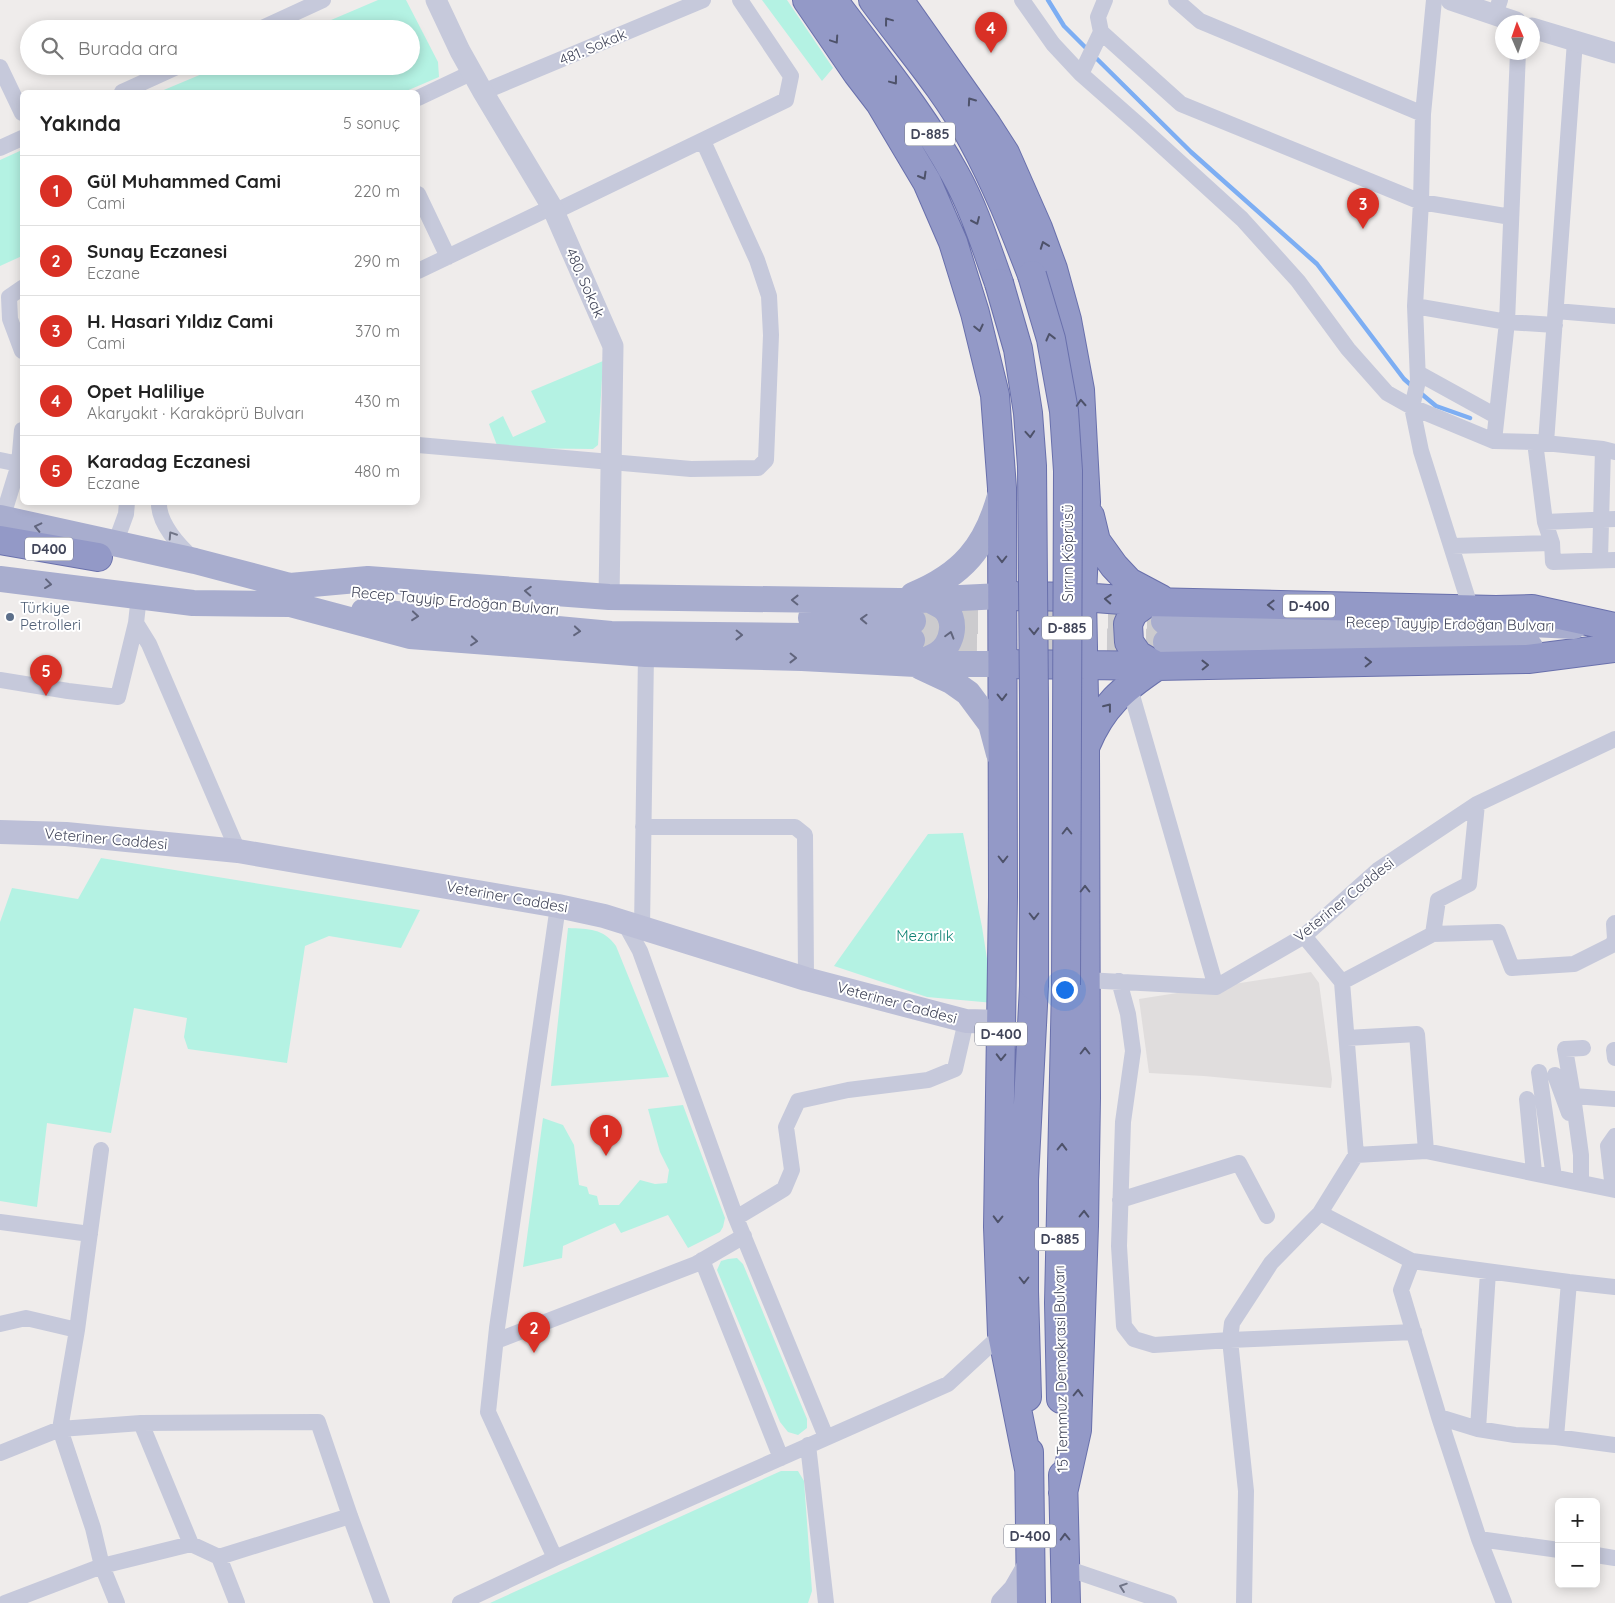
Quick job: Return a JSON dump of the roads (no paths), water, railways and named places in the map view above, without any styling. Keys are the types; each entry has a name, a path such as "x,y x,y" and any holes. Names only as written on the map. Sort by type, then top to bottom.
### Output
{"highway":[{"path":"807,0 880,103 927,182 953,242 975,313 994,395 1002,488 1001,596"},
{"name":"D-885","path":"833,0 915,110 956,175 982,234 999,284 1018,349 1028,413 1032,466 1034,701 1034,986 1024,1180 1024,1292 1029,1469"},
{"name":"Sırrın Köprüsü","path":"873,0 943,94 971,138 1005,206 1032,275 1051,339 1064,411 1068,471 1076,982"},
{"path":"900,0 1001,146 1038,228 1053,269 1067,320 1080,390 1086,502 1082,597 1085,749 1076,982"},
{"path":"1086,502 1096,541 1114,566 1129,582 1144,592 1160,627"},
{"name":"Recep Tayyip Erdoğan Bulvarı","path":"1,526 100,558"},
{"name":"Recep Tayyip Erdoğan Bulvarı","path":"0,558 100,558"},
{"name":"D-400","path":"1031,1603 1029,1469 1002,1334 998,1227 1002,1022 1003,768 1001,596 1082,597 1160,627 1528,659 1614,638"},
{"name":"D-400","path":"1160,627 1471,609 1532,609 1614,638"},
{"path":"1002,664 1083,664 1160,627"},
{"path":"1085,749 1093,727 1110,704 1129,685 1160,627"},
{"name":"15 Temmuz Demokrasi Bulvarı","path":"1066,1603 1059,1303 1076,982"}],"main road":[{"path":"910,631 928,589 948,578 969,559 984,538 995,514 1002,488"},
{"path":"100,558 195,561 410,636 646,654 802,658 910,631 929,599"},
{"name":"Recep Tayyip Erdoğan Bulvarı","path":"100,558 204,576 290,595 611,634 805,636 910,631"},
{"path":"0,578 193,603 290,595 368,579 609,597 910,631 1002,664"},
{"path":"929,599 1001,596"},
{"path":"910,631 938,654 947,645 952,628 950,615 942,606 929,599"},
{"name":"Recep Tayyip Erdoğan Bulvarı","path":"1160,627 1530,624 1614,638"},
{"path":"910,631 951,681 968,693 991,724 1003,768"},
{"name":"Veteriner Caddesi","path":"0,832 66,834 238,851 558,906 633,925 806,979 966,1021 1002,1022"},
{"path":"1003,1603 1014,1590 1030,1564"}],"street":[{"path":"280,20 323,0"},
{"name":"480. Sokak","path":"436,0 483,92 553,209 613,346 609,597"},
{"name":"481. Sokak","path":"483,92 703,0"},
{"path":"420,270 786,100 791,76 740,0"},
{"path":"1022,0 1053,44 1081,74 1242,219 1298,281 1348,349 1387,393 1413,403 1494,441 1541,443 1609,450 1608,560 1553,562 1552,543 1545,522 1541,443 1556,318 1575,41"},
{"path":"1105,0 1098,17 1101,32 1181,104 1421,202 1511,217"},
{"path":"1176,0 1200,21 1423,114"},
{"path":"1434,0 1423,114 1421,202 1415,306 1418,377 1413,403 1422,451 1471,609"},
{"path":"1452,0 1498,8"},
{"path":"1540,30 1615,53"},
{"path":"1081,74 1101,32"},
{"path":"1494,441 1507,322 1518,60"},
{"path":"0,67 20,109"},
{"path":"420,97 473,72"},
{"path":"126,90 159,75"},
{"path":"0,148 20,139"},
{"path":"420,445 691,469 758,468 766,460 771,335 769,296 757,260 703,140"},
{"path":"420,198 448,257"},
{"path":"20,289 9,296 10,319 7,330 20,348"},
{"path":"1415,306 1507,322 1615,316"},
{"path":"1418,377 1496,416"},
{"path":"1,526 19,464 20,453"},
{"path":"0,460 19,464"},
{"path":"100,558 126,514 127,505"},
{"path":"159,505 159,510 169,531 180,547 195,561"},
{"path":"1545,522 1608,520"},
{"path":"1452,546 1552,543"},
{"path":"0,680 68,692 118,697 136,623 139,596"},
{"path":"136,623 149,644 238,851"},
{"path":"646,654 643,827 633,925 640,951 736,1218 826,1438"},
{"path":"1076,982 1119,981 1216,987 1129,685"},
{"name":"Veteriner Caddesi","path":"1216,987 1304,936 1378,870 1477,804 1615,739"},
{"path":"1433,934 1438,900 1469,884 1477,804"},
{"path":"643,827 795,828 805,835 806,979"},
{"path":"555,1558 488,1412 496,1341 558,906"},
{"path":"1342,982 1433,934 1498,932 1512,968 1574,964 1612,945 1615,923"},
{"path":"1244,1603 1246,1491 1230,1340 1232,1323 1271,1264 1320,1213 1356,1155 1342,982 1304,936"},
{"path":"1119,981 1128,1014 1134,1050 1123,1122 1119,1246 1124,1326 1134,1339 1154,1345 1414,1332"},
{"path":"736,1218 784,1189 792,1170 786,1127 798,1101 848,1090 928,1080 955,1069 966,1021"},
{"path":"1346,1038 1416,1034 1426,1150"},
{"path":"1581,1182 1580,1155 1573,1096 1565,1049 1583,1048"},
{"path":"1554,1177 1547,1073 1570,1116 1580,1155"},
{"path":"1573,1096 1615,1099"},
{"path":"1527,1099 1534,1172"},
{"path":"1356,1155 1426,1150 1614,1190 1608,1146 1615,1136"},
{"path":"101,1150 77,1330 60,1429 93,1528 102,1566 117,1603"},
{"path":"1120,1200 1239,1163 1267,1216"},
{"path":"1320,1213 1412,1262 1615,1287"},
{"path":"0,1222 90,1234"},
{"path":"496,1341 696,1264 744,1236"},
{"path":"702,1260 781,1458"},
{"path":"1412,1262 1401,1290 1439,1417 1480,1539 1504,1603"},
{"path":"1478,1429 1488,1272"},
{"path":"1556,1437 1568,1282"},
{"path":"0,1324 26,1318 77,1330"},
{"path":"460,1603 555,1558 948,1384 1002,1334"},
{"path":"1439,1417 1478,1429 1515,1435 1556,1437 1615,1445"},
{"path":"0,1453 60,1429 142,1423 318,1422 382,1603"},
{"path":"142,1423 191,1544"},
{"path":"808,1446 826,1603"},
{"path":"5,1603 102,1566 191,1544 219,1557 350,1516"},
{"path":"1480,1539 1555,1549"},
{"path":"1600,1556 1615,1558"},
{"path":"219,1557 237,1603"},
{"path":"1066,1568 1170,1603"}],"waterway":[{"path":"1048,0 1064,26 1089,51"},
{"path":"1094,56 1191,152 1317,264 1404,379 1412,386"},
{"path":"1418,391 1436,406 1470,418"}],"tunnel":[{"path":"913,621 1164,621"},
{"path":"912,640 1166,642"}],"place":[{"name":"Opet Haliliye","path":"991,53"},
{"name":"H. Hasari Yıldız Cami","path":"1363,229"},
{"name":"Türkiye Petrolleri","path":"10,617"},
{"name":"Karadag Eczanesi","path":"46,696"},
{"name":"Gül Muhammed Cami","path":"606,1156"},
{"name":"Sunay Eczanesi","path":"534,1353"}],"park label":[{"name":"Mezarlık","path":"925,936"}]}
